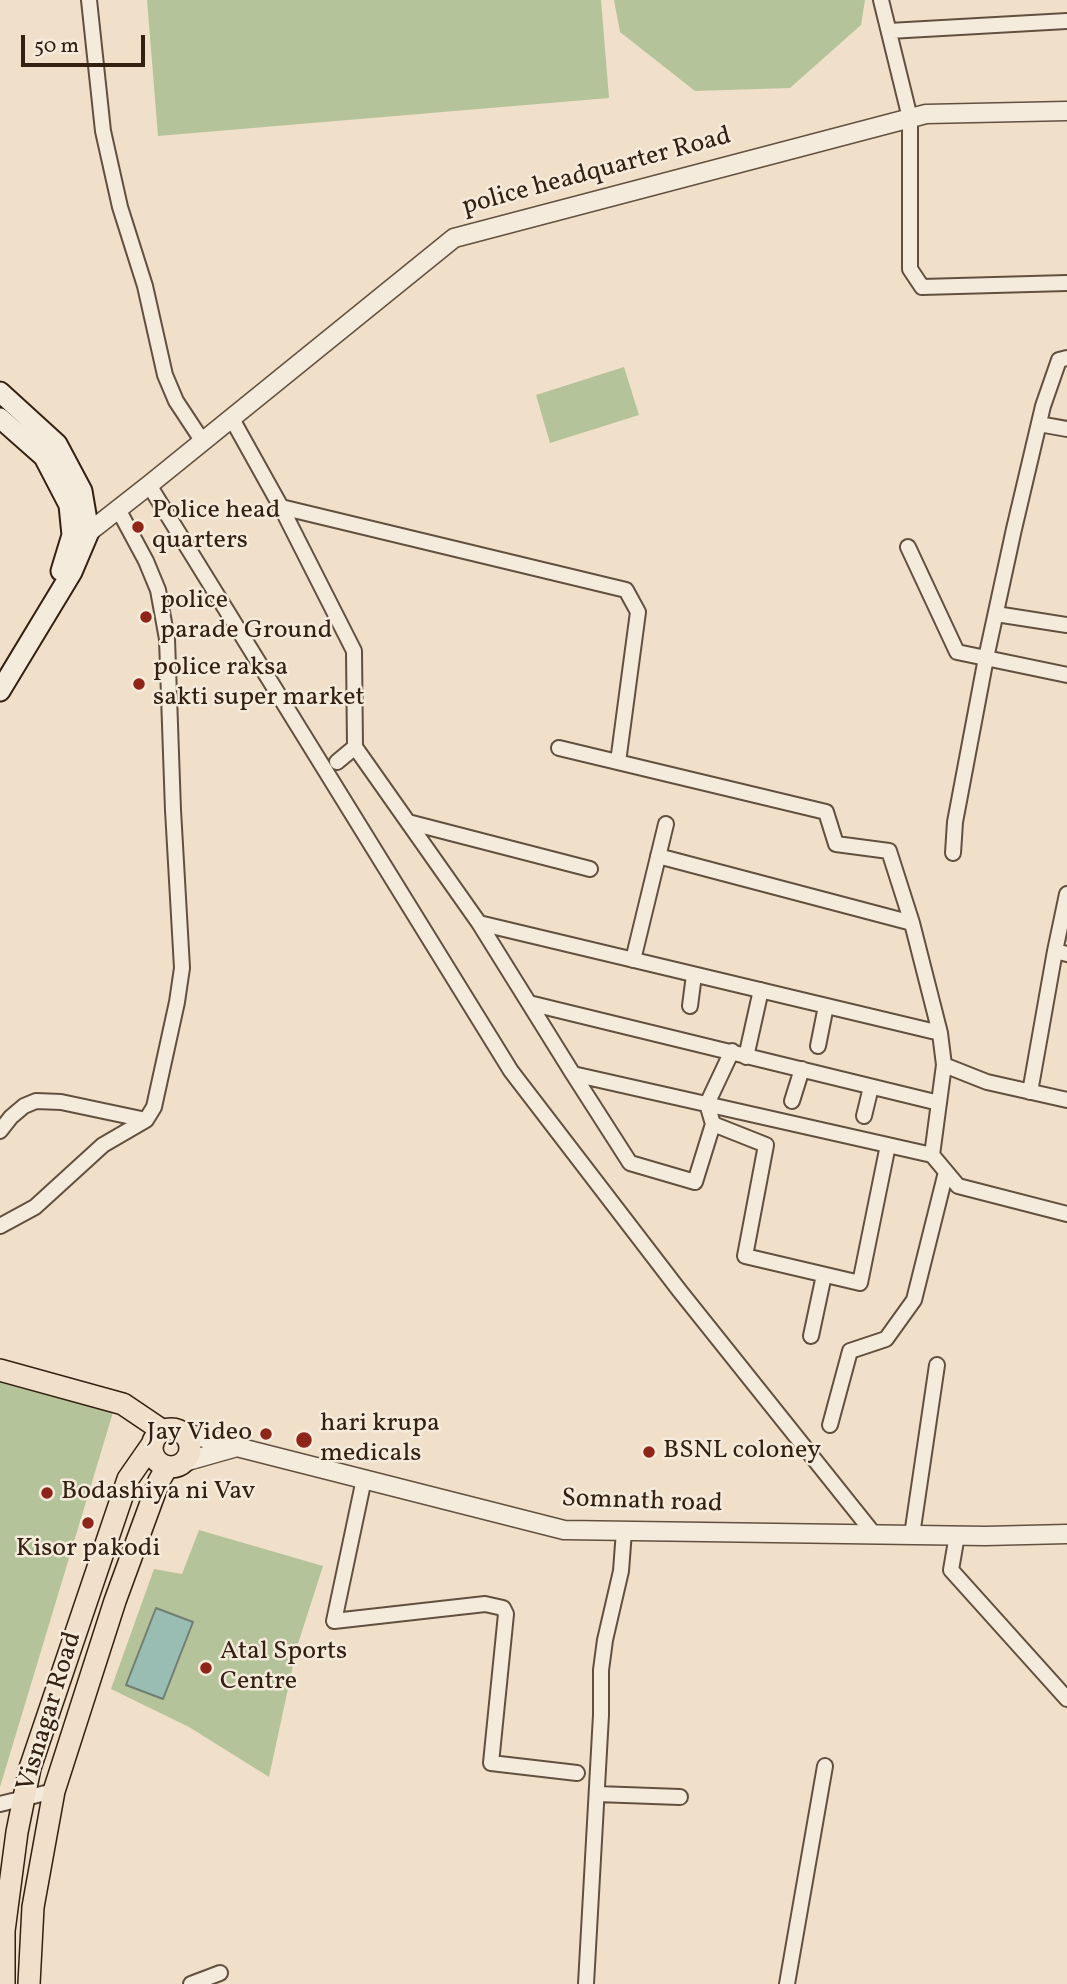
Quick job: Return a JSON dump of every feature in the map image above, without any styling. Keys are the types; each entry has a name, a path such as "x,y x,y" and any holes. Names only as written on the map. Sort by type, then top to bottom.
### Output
{"main road":[{"path":"0,392 57,444 82,491 80,534 72,572 0,691"},
{"path":"0,418 44,457 69,505 80,534 61,571 0,666"},
{"path":"0,1370 123,1404 163,1436"},
{"path":"0,1383 109,1413 163,1436 186,1437 190,1445 189,1454 176,1464 155,1458 163,1436"},
{"path":"4,1984 2,1931 30,1768 128,1479 163,1436"},
{"name":"Visnagar Road","path":"29,1984 33,1907 54,1791 115,1601 159,1481 176,1464"}],"street":[{"path":"89,0 103,131 120,207 145,286 165,375 176,401 203,442"},
{"path":"881,0 910,118 910,269 922,287 1067,283"},
{"path":"889,32 1067,21"},
{"name":"police headquarter Road","path":"80,534 149,485 454,238 926,114 1067,111"},
{"path":"953,853 955,822 986,658 1039,424 1059,360 1067,358"},
{"path":"232,419 264,474 354,651 355,747 479,923 630,1163 695,1182 713,1124 707,1104 739,1054 761,990"},
{"path":"1039,424 1067,429"},
{"path":"149,485 511,1071 679,1290 874,1534"},
{"path":"281,508 626,590 638,612 618,762"},
{"path":"0,1226 35,1207 103,1145 146,1121 154,1107 177,1002 182,968 167,639 158,590 118,509"},
{"path":"908,547 957,652 1067,675"},
{"path":"996,614 1067,625"},
{"path":"337,762 355,747"},
{"path":"559,748 826,812 836,844 889,851 912,923 940,1033 944,1065 932,1155"},
{"path":"408,822 590,869"},
{"path":"633,960 666,824"},
{"path":"658,856 912,923"},
{"path":"1030,1092 1061,953 1067,894"},
{"path":"479,923 940,1033"},
{"path":"690,1006 694,975"},
{"path":"529,1003 939,1104"},
{"path":"818,1046 827,1006"},
{"path":"944,1065 987,1082 1067,1100"},
{"path":"792,1101 802,1069"},
{"path":"573,1074 932,1155 958,1186 1067,1214"},
{"path":"864,1116 871,1087"},
{"path":"0,1131 24,1106 36,1101 61,1102 146,1121"},
{"path":"713,1124 766,1145 745,1256 860,1283 888,1145"},
{"path":"830,1425 850,1352 887,1339 914,1300 946,1172"},
{"path":"811,1336 824,1275"},
{"path":"912,1535 937,1365"},
{"path":"163,1436 237,1447"},
{"name":"Somnath road","path":"176,1464 237,1447 564,1530 912,1535 1067,1534"},
{"path":"364,1479 334,1621 485,1604 503,1608 506,1614 491,1763 577,1773"},
{"path":"586,1984 601,1670 621,1571 625,1531"},
{"path":"957,1535 951,1570 1067,1699"},
{"path":"786,1984 825,1766"},
{"path":"0,1804 54,1791"},
{"path":"597,1794 680,1797"},
{"path":"191,1984 220,1973"}],"green space":[{"path":"147,0 601,0 609,98 158,136"},
{"path":"614,0 865,0 861,25 790,88 695,91 620,32"},
{"path":"624,367 639,415 550,443 536,395"},
{"path":"0,1381 114,1409 0,1787"},
{"name":"Atal Sports Centre","path":"199,1530 323,1566 297,1647 269,1777 189,1727 111,1689 154,1569 182,1574"}],"water":[{"path":"156,1608 193,1622 163,1699 126,1685"}],"place":[{"name":"Police head quarters","path":"138,527"},
{"name":"police parade Ground","path":"146,617"},
{"name":"police raksa sakti super market","path":"139,684"},
{"name":"Jay Video","path":"266,1434"},
{"name":"hari krupa medicals","path":"304,1440"},
{"name":"BSNL coloney","path":"649,1452"},
{"name":"Bodashiya ni Vav","path":"47,1493"},
{"name":"Kisor pakodi","path":"88,1523"},
{"name":"Atal Sports Centre","path":"206,1668"}]}
